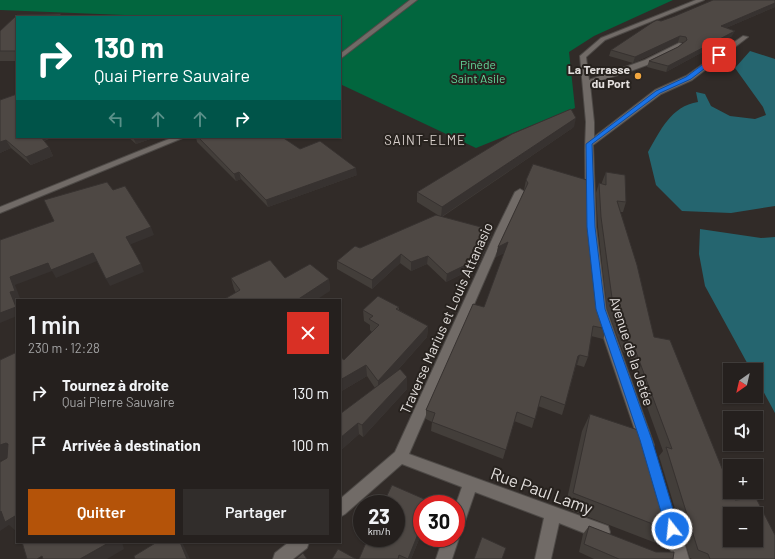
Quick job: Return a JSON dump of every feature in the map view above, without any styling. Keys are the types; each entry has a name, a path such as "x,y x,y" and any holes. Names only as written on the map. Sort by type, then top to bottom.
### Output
{"street":[{"path":"341,56 414,0"},
{"name":"Avenue de la Jetée","path":"650,455 600,309 591,227 589,144 590,122 583,56 603,39 701,0"},
{"path":"589,144 658,92 688,78 745,37"},
{"path":"586,83 637,65 674,49 681,44"},
{"path":"0,210 179,138"},
{"name":"Traverse Marius et Louis Attanasio","path":"400,457 500,233 520,192"},
{"path":"341,508 400,457"},
{"name":"Rue Paul Lamy","path":"400,457 470,485 553,513 618,539"},
{"path":"465,499 470,485"},
{"path":"542,559 553,513"},
{"path":"668,515 681,559"},
{"path":"281,559 300,543"},
{"path":"444,559 448,547"}],"green space":[{"name":"Pinède Saint Asile","path":"0,0 673,0 594,36 569,52 575,108 476,148 341,84 341,16 148,16 0,10"}],"water":[{"path":"750,51 775,59 775,206 731,213 682,211 656,185 648,152 662,128 673,114 689,104 698,102 696,92 705,94 711,106 730,116 755,119 766,115 763,107 735,68"},
{"path":"700,229 761,238 775,237 775,413 763,391 763,363 747,363 705,286 699,254"}],"building":[{"path":"713,0 775,0 775,3 721,26 735,31 668,66 649,61 678,47 687,40 686,37 680,36 635,57 611,50 657,20 661,21 675,16"},
{"path":"61,14 59,16 16,16 16,51 0,51 0,31 17,15"},
{"path":"16,94 16,138 42,138 49,147 26,157 6,140 0,142 0,100"},
{"path":"571,109 576,118 442,207 417,192 512,134"},
{"path":"199,138 284,138 300,149 320,141 356,168 266,200 239,172 234,174"},
{"path":"533,164 587,180 588,217 596,299 607,329 593,326 588,357 578,356 565,405 541,396 535,419 517,412 506,450 432,422 435,413 426,410 473,304 484,307 508,242 498,247 528,183 526,180"},
{"path":"606,172 625,175 626,202 617,201 637,265 654,337 670,340 723,471 723,499 757,499 761,507 723,507 723,547 763,547 763,512 775,535 775,559 710,559 708,554 698,550 666,447 672,449 633,344 628,342 612,298 601,217 599,183 606,185"},
{"path":"107,182 113,190 125,186 151,227 126,237 141,264 106,279 93,253 51,270 48,263 10,277 15,291 10,292 16,307 0,313 0,240 54,221 44,200"},
{"path":"436,215 492,230 480,258 447,274 428,256 411,262 401,254 372,280 337,261 355,246 360,248"},
{"path":"270,260 285,278 310,264 329,279 299,299 225,299 240,290 231,278"},
{"path":"378,296 399,307 396,309 428,326 378,381 366,365 341,379 341,358 344,360 379,325 369,319 373,316 363,310"},
{"path":"16,352 16,520 15,516 5,522 1,511 0,512 0,462 7,458 8,444 6,443 0,445 0,360"},
{"path":"400,369 407,377 362,425 358,423 341,437 341,413"},
{"path":"590,414 650,434 681,535 573,493"},
{"path":"392,485 415,495 413,495 413,546 408,559 399,555 398,559 359,559 364,547 405,547 405,495 387,495"},
{"path":"589,526 656,552 674,552 673,559 619,559 584,544"},
{"path":"482,537 506,548 502,559 474,559"},
{"path":"22,543 108,543 80,559 43,559 42,556 37,559 27,559"},
{"path":"155,543 180,543 187,559 135,559 134,556"},
{"path":"338,549 356,559 332,559"},
{"path":"303,553 307,559 296,559"}],"place":[{"name":"La Terrasse du Port","path":"638,76"}],"district":[{"name":"SAINT-ELME","path":"425,140"}],"route":[{"path":"672,529 646,440 600,309 591,227 589,144 658,92 688,78 719,55"}]}
